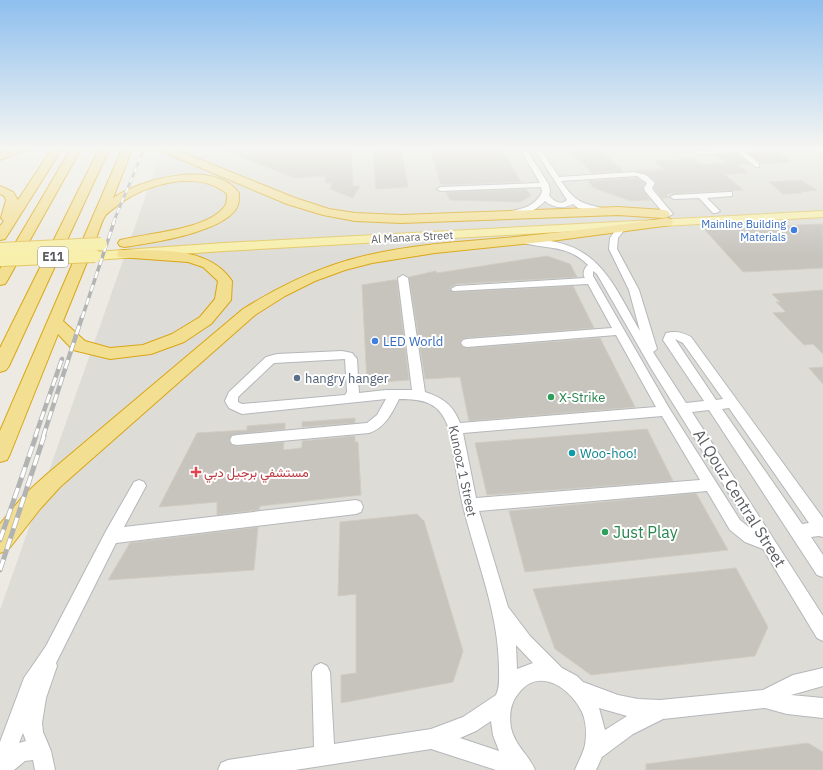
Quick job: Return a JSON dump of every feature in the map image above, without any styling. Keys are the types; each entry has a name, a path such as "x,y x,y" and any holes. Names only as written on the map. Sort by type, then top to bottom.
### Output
{"highway":[{"path":"3,231 34,183"},
{"name":"E11","path":"0,281 56,183"},
{"name":"E11","path":"0,366 88,183"},
{"path":"0,454 56,323 113,183"},
{"path":"100,214 115,201 130,192 157,183"},
{"path":"125,248 181,234 206,225 219,217 228,209 233,201 233,193 224,185 218,183"},
{"path":"247,183 291,201 315,208 341,214 370,218 401,220 618,211 667,217"},
{"path":"0,189 9,194 12,200 3,231"},
{"path":"0,542 32,502 72,463 237,321 274,295 300,281 327,270 374,258 424,249 621,229 667,217"},
{"path":"56,323 64,335 79,346 102,352 130,352 161,346 188,334 209,319 222,303 225,295 225,280 216,269 209,264 182,257 125,248"}],"main road":[{"name":"Al Manara Street","path":"667,217 716,211 823,205"},
{"name":"Al Manara Street","path":"0,260 95,256 125,248 667,217 823,214"},
{"name":"Al Manara Street","path":"0,249 101,244 125,248"}],"street":[{"path":"559,183 565,194 571,200 590,209 618,211"},
{"path":"650,183 648,188 649,191 667,217"},
{"path":"441,189 545,185 545,196 540,203 530,209 502,216"},
{"path":"676,200 729,194"},
{"path":"545,196 550,201 558,205 568,204 571,200"},
{"path":"703,198 716,211"},
{"name":"Al Qouz Central Street","path":"621,229 614,238 613,250 634,290 655,365"},
{"name":"Al Qouz Central Street","path":"513,241 540,242 562,246 575,252 594,265 601,273 655,365 768,542 823,632"},
{"path":"594,265 589,269 588,273 591,280 665,411 735,525 742,532 759,541 768,542"},
{"path":"403,278 419,396"},
{"path":"456,289 591,280"},
{"path":"467,343 620,331"},
{"path":"798,532 823,529 687,340 679,335 670,336 669,340 712,405 823,569"},
{"name":"Kunooz 1 Street","path":"351,398 353,393 351,359 348,356 342,355 277,358 270,360 233,395 231,402 234,407 242,409 344,400 351,398 394,395 419,396 436,400 451,416 470,505 500,606 508,646 505,696 501,716 504,738 515,760 524,770"},
{"path":"238,440 369,428 374,426 382,418 394,395"},
{"path":"682,408 732,403"},
{"path":"455,429 665,411"},
{"path":"470,505 710,485"},
{"path":"0,769 26,697 37,673 52,652 138,486"},
{"path":"111,536 356,507"},
{"name":"Kunooz 1 Street","path":"500,606 524,642 540,659 578,689"},
{"path":"43,760 34,732 33,710 52,652"},
{"path":"228,770 431,739 470,724 505,696 517,679 529,672 543,671 558,674"},
{"path":"321,672 324,755"},
{"path":"765,699 779,690 795,683 823,677"},
{"path":"578,689 610,703 638,709 660,710 765,699 787,704 823,708"},
{"path":"578,689 587,702 594,717 597,734 591,762"},
{"path":"591,762 626,727 660,710"},
{"path":"431,739 478,753 524,770"},
{"path":"0,769 16,754 30,750 43,760"}],"shaded area":[{"path":"150,183 823,183 823,770 0,770 0,610"}],"building":[{"path":"325,183 353,183 353,186 360,186 353,198 330,189 332,183"},
{"path":"376,183 407,183 408,187 376,189"},
{"path":"440,183 496,183 441,185"},
{"path":"590,183 645,183 643,187 644,191 650,200 631,201 594,188"},
{"path":"656,183 735,183 743,190 666,194 669,198 663,199 654,188"},
{"path":"770,183 806,183 817,190 800,192 802,193 783,194"},
{"path":"526,189 531,196 520,202 450,200 446,192"},
{"path":"823,224 823,268 743,272 704,229"},
{"path":"547,256 570,264 577,277 456,284 450,288 450,290 453,292 573,286 594,328 467,338 462,339 460,344 467,348 600,338 635,407 469,421 460,377 425,379 409,277 436,271 437,273"},
{"path":"397,280 409,380 367,383 362,285"},
{"path":"823,290 823,354 813,344 804,345 773,313 786,312 776,302 780,302 772,294"},
{"path":"823,367 823,384 809,368"},
{"path":"355,418 355,423 302,427 302,422"},
{"path":"285,423 285,429 232,435 229,441 232,445 237,446 284,442 283,450 302,448 302,441 355,436 355,442 358,442 361,495 260,506 259,510 217,515 217,502 159,507 197,433 247,430 247,426"},
{"path":"647,429 673,481 487,495 475,443"},
{"path":"696,493 728,550 525,572 509,511"},
{"path":"417,514 424,521 463,651 453,682 341,703 341,675 356,673 356,594 338,596 340,522"},
{"path":"258,527 254,570 108,580 130,543"},
{"path":"736,568 768,627 755,656 591,675 555,649 533,589"},
{"path":"808,743 823,752 823,770 646,770 646,764"}],"railway":[{"path":"113,223 130,183"},
{"path":"82,318 114,222"},
{"path":"43,437 82,317"},
{"path":"35,437 62,359"},
{"path":"0,540 36,436"},
{"path":"0,570 44,436"}],"place":[{"name":"Mainline Building Materials","path":"794,230"},
{"name":"LED World","path":"375,341"},
{"name":"hangry hanger","path":"297,378"},
{"name":"X-Strike","path":"551,397"},
{"name":"Woo-hoo!","path":"572,453"},
{"name":"مستشفي برجيل دبي","path":"196,472"},
{"name":"Just Play","path":"605,532"}]}
